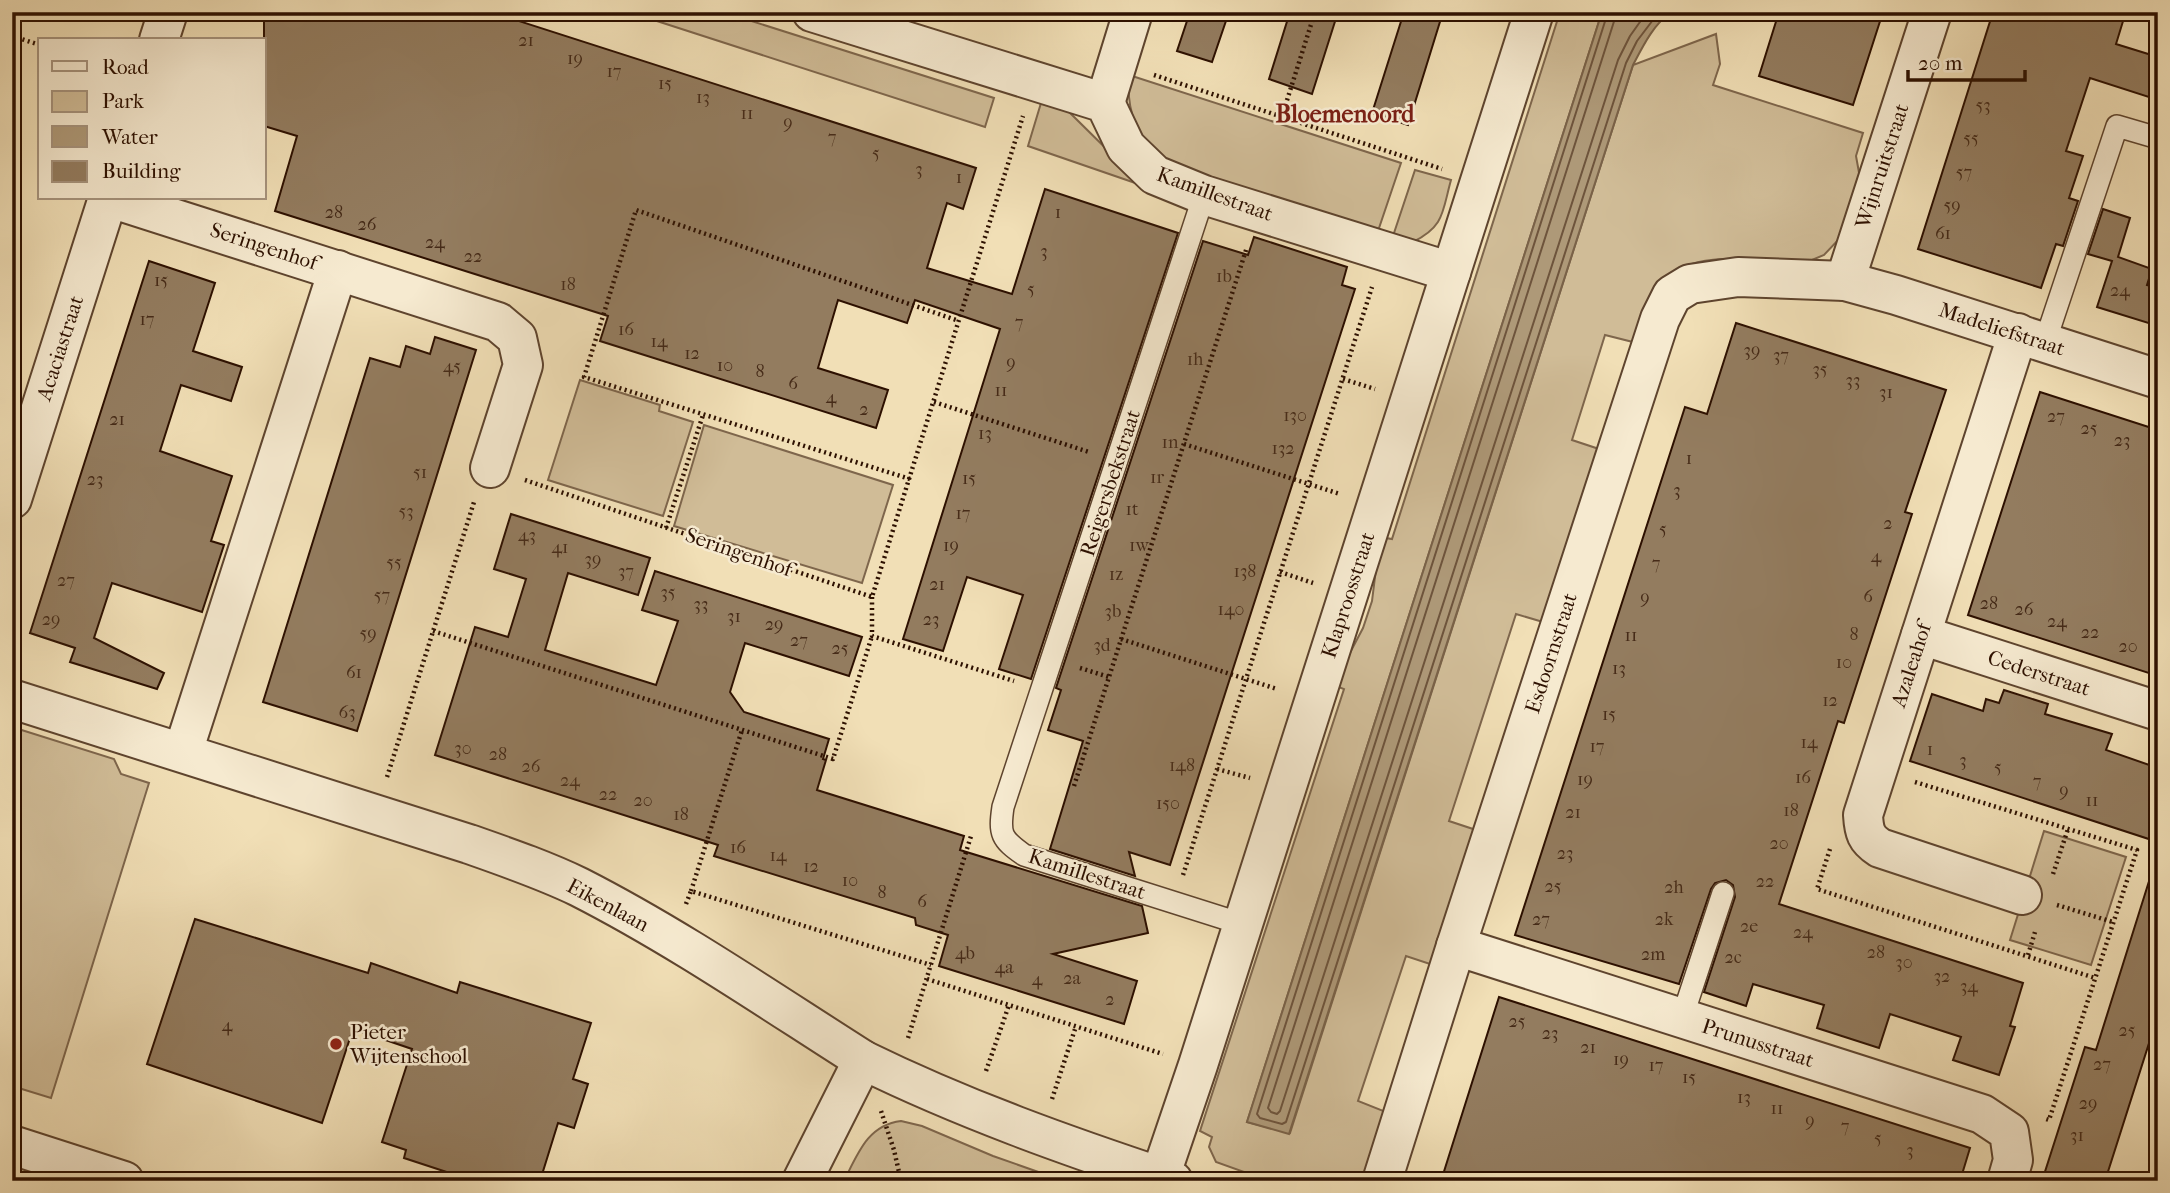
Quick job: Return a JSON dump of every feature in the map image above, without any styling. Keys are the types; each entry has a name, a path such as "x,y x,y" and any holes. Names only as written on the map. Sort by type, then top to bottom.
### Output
{"street":[{"path":"160,38 168,12"},
{"path":"812,12 1105,103 1133,12"},
{"name":"Klaproosstraat","path":"1166,1179 1242,923 1534,12"},
{"name":"Wijnruitstraat","path":"1845,281 1932,12"},
{"name":"Kamillestraat","path":"1105,103 1126,147 1155,175 1204,195 1451,272"},
{"name":"Acaciastraat","path":"12,499 108,200"},
{"name":"Seringenhof","path":"115,200 498,322 517,338 523,365 490,468"},
{"name":"Seringenhof","path":"183,752 338,270"},
{"name":"Esdoornstraat","path":"1382,1181 1660,319 1672,295 1690,284 1738,277 1845,281"},
{"name":"Madeliefstraat","path":"1845,281 2158,379"},
{"name":"Azaleahof","path":"2022,895 1880,848 1868,840 1863,815 1921,635 2032,338"},
{"name":"Cederstraat","path":"1921,635 2158,711"},
{"name":"Eikenlaan","path":"12,699 469,844 532,867 579,887 672,940 879,1068 1040,1136 1166,1179"},
{"name":"Prunusstraat","path":"1456,946 1982,1114 2010,1132 2013,1160 2007,1181"},
{"path":"802,1181 879,1068"},
{"path":"12,1145 124,1181"}],"lane":[{"path":"2032,338 2117,125 2158,138"},
{"name":"Reigersbekstraat","path":"1000,830 1003,807 1204,195"},
{"name":"Kamillestraat","path":"1000,830 1008,844 1024,855 1242,923"},
{"path":"1682,1018 1723,893"}],"path":[{"path":"1282,116 1315,12"},
{"path":"12,36 38,44"},
{"path":"1117,63 1480,181"},
{"path":"433,631 833,759 872,636 872,597 1034,82"},
{"path":"909,479 584,377 636,209 959,321"},
{"path":"1074,786 1259,212"},
{"path":"1174,902 1384,251"},
{"path":"934,401 1117,461"},
{"path":"666,528 703,415"},
{"path":"1184,444 1376,506"},
{"path":"391,764 483,474 490,468"},
{"name":"Seringenhof","path":"490,468 872,597"},
{"path":"872,636 1042,690"},
{"path":"1121,639 1314,701"},
{"path":"672,940 691,891 742,730"},
{"path":"901,1181 879,1068 927,979 971,836 1000,830"},
{"path":"1817,889 2095,978"},
{"path":"691,891 931,965"},
{"path":"2022,895 2113,922"},
{"path":"927,979 1198,1065"},
{"path":"972,1108 1009,1005"},
{"path":"1040,1136 1076,1026"}],"green space":[{"path":"629,12 723,12 994,98 985,127"},
{"path":"1560,12 1602,12 1247,1122 1290,1133 1633,65 1716,34 1720,64 1713,85 1863,133 1856,156 1860,178 1842,236 1824,255 1800,261 1729,259 1693,264 1678,270 1661,284 1633,342 1605,335 1572,440 1599,449 1543,622 1516,614 1449,821 1476,830 1433,965 1406,956 1358,1101 1386,1112 1366,1181 1269,1181 1216,1162 1209,1147 1212,1137 1200,1131 1344,689 1333,685 1363,628 1372,601 1380,537 1392,539"},
{"path":"1129,75 1401,163 1378,231 1167,163 1148,143 1136,124 1129,102"},
{"path":"1041,103 1068,111 1144,186 1028,146"},
{"path":"1415,170 1451,180 1437,224 1413,242 1393,236"},
{"path":"580,380 660,405 659,411 693,422 663,516 548,480"},
{"path":"704,425 893,485 862,583 674,526"},
{"path":"12,727 114,759 121,774 149,783 51,1098 12,1086"},
{"path":"2044,831 2126,857 2091,965 2010,940"},
{"path":"901,1121 922,1126 993,1156 1064,1181 844,1181 859,1151 872,1134 880,1128"}],"water":[{"path":"1602,12 1671,12 1654,29 1633,65 1289,1134 1247,1122"}],"building":[{"path":"264,12 491,12 976,168 963,209 947,203 927,268 1012,294 1045,189 1178,233 1031,679 999,669 1023,595 967,577 943,651 903,639 1000,329 915,300 907,323 838,300 818,368 888,390 876,428 600,341 608,316 275,211 297,136 266,127"},
{"path":"1190,12 1229,12 1212,62 1177,51"},
{"path":"1290,12 1338,12 1312,94 1269,79"},
{"path":"1404,12 1443,12 1408,125 1372,113"},
{"path":"1779,12 1883,12 1853,105 1759,76"},
{"path":"1993,12 2106,12 2124,18 2116,44 2158,57 2158,100 2090,78 2066,151 2083,156 2069,198 2078,201 2063,246 2056,244 2041,288 1918,249"},
{"path":"2103,209 2130,218 2118,257 2152,269 2147,285 2158,288 2158,326 2097,307 2112,261 2088,254"},
{"path":"1254,237 1347,267 1342,285 1355,289 1170,865 1129,852 1135,876 1050,849 1083,741 1048,730 1061,690 1056,688 1203,241 1248,255"},
{"path":"149,261 215,283 193,351 242,367 231,401 181,385 160,451 232,476 211,541 224,545 202,612 112,583 94,638 164,673 157,689 70,662 75,648 30,633"},
{"path":"1736,323 1946,390 1905,512 1912,514 1844,723 1838,721 1779,904 2023,983 2010,1026 2015,1027 1999,1075 1953,1060 1961,1037 1890,1014 1879,1048 1817,1028 1824,1005 1753,984 1746,1006 1704,992 1735,897 1733,885 1726,880 1715,883 1711,889 1679,984 1515,935 1685,407 1707,414"},
{"path":"435,337 476,350 357,731 263,702 370,358 400,367 406,346 430,354"},
{"path":"2040,392 2158,430 2158,676 1968,615"},
{"path":"511,514 650,558 638,595 568,573 545,650 656,685 678,621 642,610 655,571 862,637 849,676 745,643 730,692 744,712 829,739 817,790 964,836 960,850 1142,906 1148,933 1053,954 1137,981 1124,1024 939,966 948,935 916,925 915,918 714,856 718,845 435,755 475,627 508,637 526,579 494,569"},
{"path":"2004,690 2048,704 2045,714 2112,734 2106,750 2158,768 2158,842 1910,761 1932,694 1983,711 1986,699 1999,703"},
{"path":"2150,878 2158,879 2158,1015 2105,1181 2042,1181 2085,1047 2096,1050"},
{"path":"195,919 368,973 371,963 457,993 460,982 591,1023 573,1079 588,1084 574,1128 558,1123 540,1181 474,1181 404,1158 406,1150 382,1142 412,1049 353,1029 322,1123 147,1064"},
{"path":"1499,997 1970,1148 1960,1181 1441,1181"}],"place":[{"name":"Pieter Wijtenschool","path":"336,1044"}],"district":[{"name":"Bloemenoord","path":"1345,114"}]}
